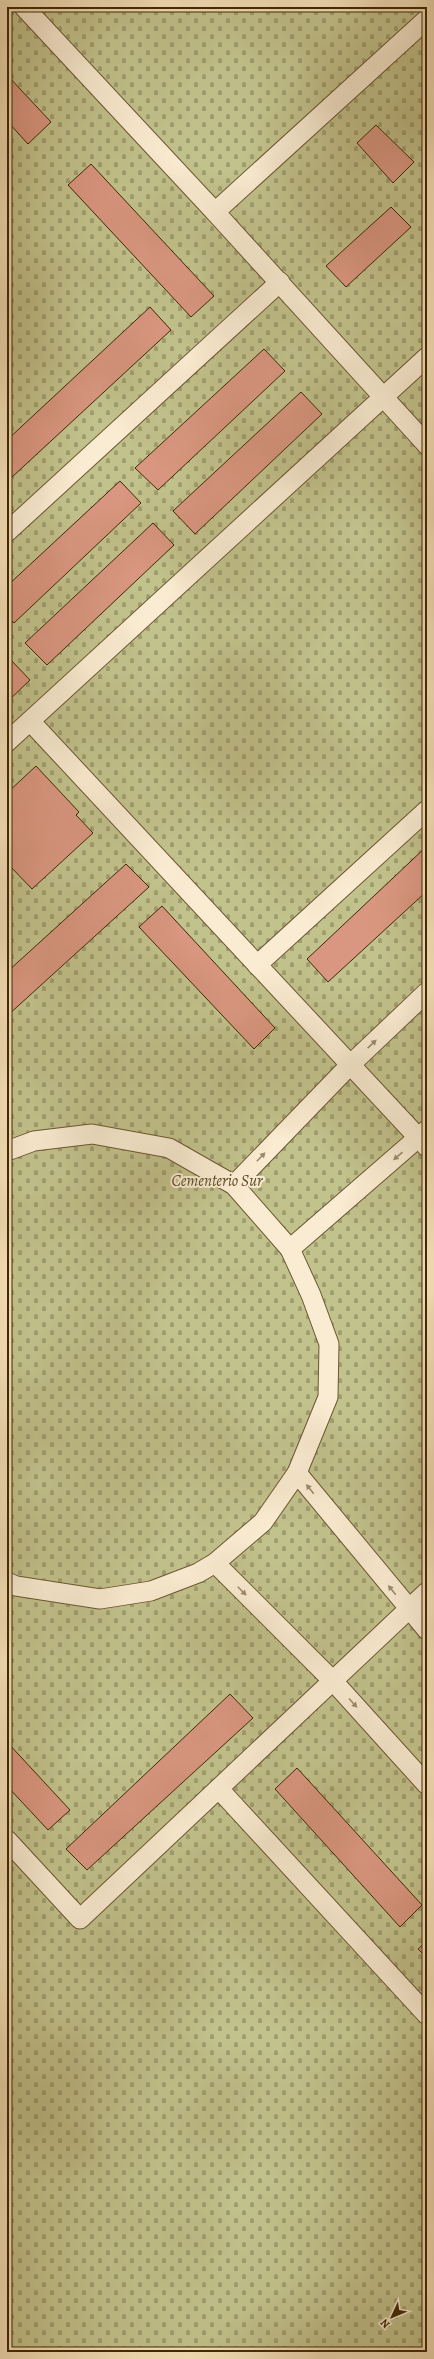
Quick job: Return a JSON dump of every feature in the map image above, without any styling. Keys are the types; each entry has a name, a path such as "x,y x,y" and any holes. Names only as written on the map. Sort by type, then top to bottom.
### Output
{"lane":[{"path":"24,7 280,282 427,445"},
{"path":"215,212 427,20"},
{"path":"7,532 280,282"},
{"path":"7,742 427,356"},
{"path":"30,721 350,1065 424,1138 290,1249"},
{"path":"257,965 427,810"},
{"path":"234,1185 350,1065 427,992"},
{"path":"7,1151 34,1141 92,1134 169,1148 234,1185 290,1249 311,1295 330,1344 328,1397 297,1473 263,1522 215,1563 198,1573 151,1591 100,1599 16,1586 7,1582"},
{"path":"297,1473 427,1630"},
{"path":"215,1563 333,1681 427,1785"},
{"path":"7,1840 80,1919 427,1592"},
{"path":"219,1789 427,2015"}],"green space":[{"name":"Cementerio Sur","path":"7,7 427,7 427,2352 7,2352"}],"building":[{"path":"7,75 51,122 28,144 7,121"},
{"path":"376,125 414,162 393,183 357,143"},
{"path":"91,164 214,296 191,317 68,185"},
{"path":"391,207 411,227 346,287 326,266"},
{"path":"150,307 171,330 11,478 7,473 7,440"},
{"path":"264,349 285,371 158,490 135,468"},
{"path":"301,392 322,414 195,534 173,511"},
{"path":"120,481 141,503 14,623 7,616 7,586"},
{"path":"153,523 174,545 47,665 25,643"},
{"path":"9,658 30,680 7,702 7,660"},
{"path":"36,766 79,812 76,815 93,833 32,889 7,863 7,793"},
{"path":"427,846 427,891 328,982 307,959"},
{"path":"126,864 149,887 7,1016 7,972"},
{"path":"162,906 275,1028 254,1049 139,927"},
{"path":"230,1694 253,1718 87,1870 66,1849"},
{"path":"7,1742 70,1810 48,1830 7,1786"},
{"path":"297,1768 422,1905 400,1927 275,1789"},
{"path":"427,1941 427,1958 418,1949"}]}
